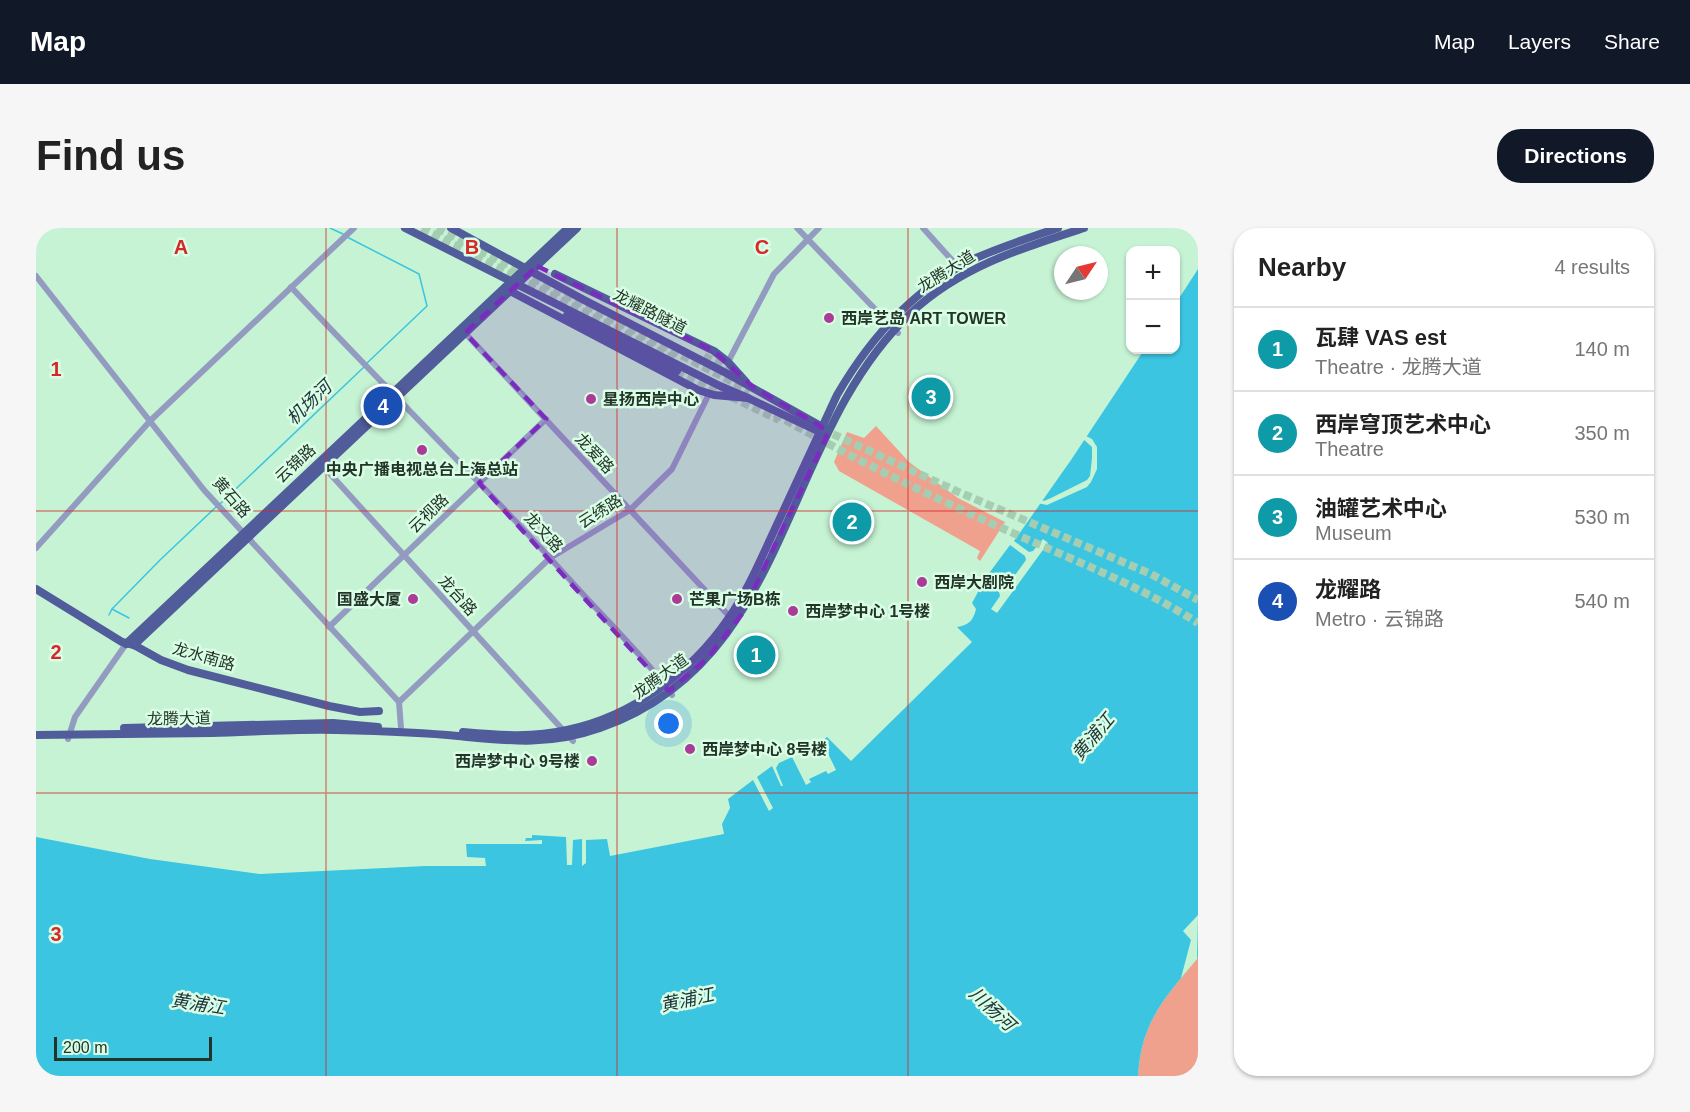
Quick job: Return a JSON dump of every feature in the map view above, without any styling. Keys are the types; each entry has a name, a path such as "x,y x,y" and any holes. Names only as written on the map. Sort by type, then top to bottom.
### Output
{"main road":[{"path":"405,228 513,285 527,289 748,398 826,433"},
{"path":"451,228 553,278 714,351 728,362 744,380 768,398"},
{"name":"云锦路","path":"532,268 568,228"},
{"name":"云锦路","path":"130,644 513,285 577,228"},
{"name":"龙腾大道","path":"669,690 730,617 844,399 861,371 921,294 959,268 1002,247 1052,231 1084,228"},
{"name":"龙腾大道","path":"894,329 926,300 958,278 1052,231"},
{"path":"553,278 584,300 726,374 826,433"},
{"name":"龙耀路隧道","path":"553,278 704,356"},
{"path":"513,285 525,298 687,385 709,394 748,398"},
{"name":"云锦路","path":"245,536 323,466 513,285"},
{"path":"527,289 556,309 676,371"},
{"path":"525,298 556,309"},
{"name":"龙腾大道","path":"36,733 70,734 333,723 402,731 569,736 579,727 669,690 706,660 742,614 759,582 826,433"},
{"name":"龙水南路","path":"36,589 130,644 161,660 188,670 329,706 360,712 379,711"}],"street":[{"path":"36,548 151,420 354,228"},
{"path":"796,228 894,329"},
{"path":"728,362 774,274 819,228"},
{"path":"923,228 959,268"},
{"name":"黄石路","path":"36,276 212,498 399,702"},
{"name":"龙文路","path":"291,287 364,366 395,395 550,558 669,690"},
{"name":"龙爱路","path":"465,333 730,617"},
{"name":"云绣路","path":"399,702 550,558 630,510 672,469 709,394"},
{"name":"云视路","path":"329,627 546,419"},
{"name":"龙台路","path":"323,466 569,736"},
{"name":"云锦路","path":"70,734 75,717 130,644"},
{"path":"399,702 402,731"}],"highlighted area":[{"path":"537,266 714,351 753,387 822,427 820,432 827,436 742,614 706,660 669,691 479,483 546,419 465,333"}],"shaded area":[{"path":"876,426 909,462 958,498 1005,522 980,561 977,558 980,551 839,471 834,462 847,432 864,438"},
{"path":"1198,957 1198,1076 1138,1076 1144,1040 1157,1011"}],"water":[{"path":"1198,269 1198,957 1157,1011 1144,1040 1138,1076 36,1076 36,837 150,859 260,874 426,866 486,866 485,858 467,857 466,844 542,844 542,840 525,841 526,838 532,838 532,835 566,837 567,865 572,865 573,840 582,839 582,866 586,863 586,840 607,839 610,856 724,834 722,824 730,808 728,799 753,780 769,811 773,808 757,777 772,766 783,786 776,768 779,763 792,757 806,785 811,782 809,779 826,771 828,774 836,770 822,741 827,737 851,761 972,642 957,627 967,624 972,619 976,609 972,603 984,581 999,592 1000,596 991,609 997,613 1048,543 1043,539 1033,551 1029,552 1014,541 1141,354 1180,354 1180,297"},
{"path":"1010,545 1025,556 1026,560 1007,586 1003,587 987,576"}],"pier":[{"path":"1084,435 1092,439 1097,447 1097,469 1091,482 1087,487 1047,505 1037,503 1040,499 1044,501 1087,480 1090,476 1092,447 1082,438"},
{"path":"1198,915 1197,959 1181,978 1191,940 1183,931"}],"waterway":[{"name":"机场河","path":"330,228 343,234"},
{"name":"机场河","path":"347,237 419,274 427,306 367,363"},
{"name":"机场河","path":"220,504 364,367"},
{"name":"机场河","path":"109,615 112,609 160,560 216,507"},
{"name":"机场河","path":"112,609 129,618"}],"tunnel":[{"path":"422,228 674,359"},
{"path":"437,228 750,391"},
{"path":"704,356 737,374"},
{"path":"677,371 779,420"},
{"path":"775,414 888,474 1127,584 1198,623"},
{"path":"822,429 954,490 1151,574 1198,600"}],"place":[{"name":"西岸艺岛 ART TOWER","path":"829,318"},
{"name":"油罐艺术中心","path":"931,397"},
{"name":"星扬西岸中心","path":"591,399"},
{"name":"龙耀路","path":"383,406"},
{"name":"中央广播电视总台上海总站","path":"422,450"},
{"name":"西岸穹顶艺术中心","path":"852,522"},
{"name":"西岸大剧院","path":"922,582"},
{"name":"国盛大厦","path":"413,599"},
{"name":"芒果广场B栋","path":"677,599"},
{"name":"西岸梦中心 1号楼","path":"793,611"},
{"name":"瓦肆 VAS est","path":"756,655"},
{"name":"西岸梦中心 8号楼","path":"690,749"},
{"name":"西岸梦中心 9号楼","path":"592,761"}],"water label":[{"name":"黄浦江","path":"1093,737"},
{"name":"黄浦江","path":"687,1000"},
{"name":"黄浦江","path":"198,1004"},
{"name":"川杨河","path":"992,1009"}]}
